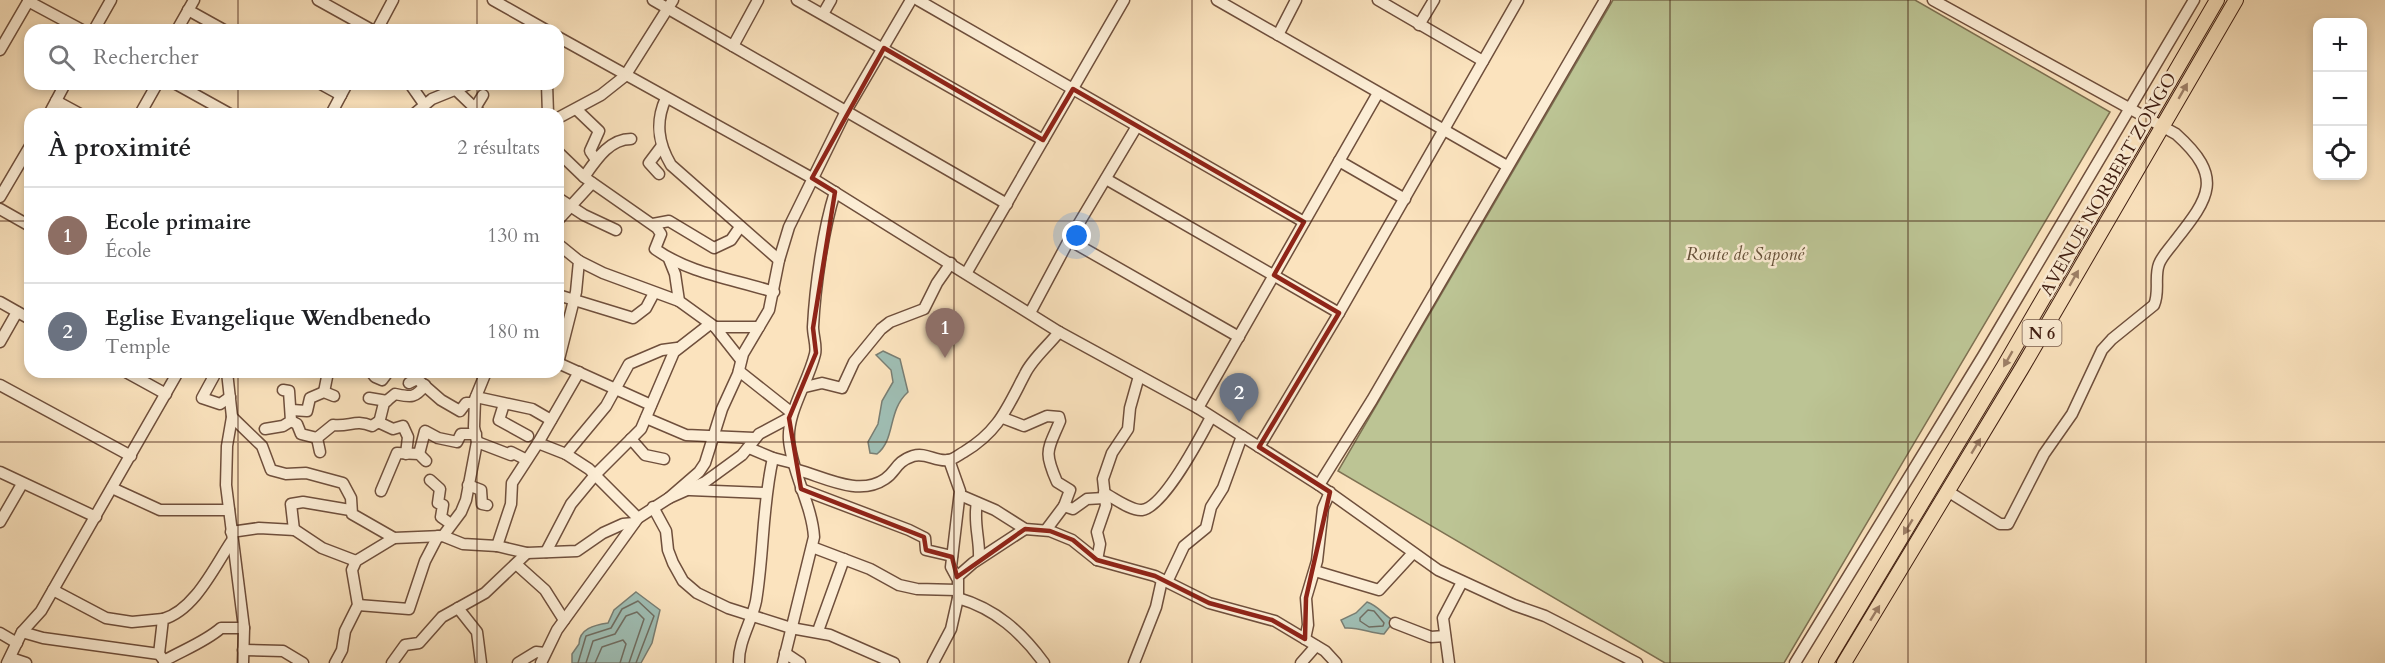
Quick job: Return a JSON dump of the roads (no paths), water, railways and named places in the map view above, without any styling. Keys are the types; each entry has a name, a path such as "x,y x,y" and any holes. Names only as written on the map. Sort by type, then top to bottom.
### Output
{"main road":[{"name":"AVENUE NORBERT ZONGO","path":"1826,663 2217,0"},
{"name":"AVENUE NORBERT ZONGO","path":"1844,663 1948,492 2236,0"}],"street":[{"path":"0,50 29,0 71,24"},
{"path":"97,24 111,0"},
{"path":"180,24 194,0"},
{"path":"318,0 361,24"},
{"path":"380,24 393,0"},
{"path":"493,0 534,24"},
{"path":"653,0 671,4 733,46 1007,204"},
{"path":"733,46 758,0"},
{"path":"797,0 1043,140"},
{"path":"824,14 831,0"},
{"path":"669,498 702,468 715,438 722,409 740,371 741,360 769,310 778,260 789,227 846,111 911,0"},
{"path":"918,0 1304,222"},
{"path":"967,272 1124,0"},
{"path":"1217,0 1507,166"},
{"path":"1278,35 1296,0"},
{"path":"1378,0 1483,62"},
{"path":"1419,25 1434,0"},
{"path":"1259,447 1340,314 1518,0"},
{"path":"1319,485 1372,400 1605,0"},
{"path":"1933,0 2162,126 2187,144 2203,166 2208,189 2200,208 2158,266 2157,298 2154,305 2117,334 2102,350 2072,414 2044,454 2008,524 2000,524 1948,492"},
{"path":"1795,663 1983,356 2194,0"},
{"path":"564,115 601,95 625,76 671,4"},
{"path":"188,10 213,24"},
{"path":"564,40 812,178 967,272 1059,332 1198,408 1330,492 1413,553 1462,582 1545,616 1637,663"},
{"path":"52,108 62,90"},
{"path":"143,108 154,90"},
{"path":"187,90 219,108"},
{"path":"332,90 341,95"},
{"path":"333,108 344,90"},
{"path":"414,90 424,104"},
{"path":"420,108 456,90 472,108"},
{"path":"546,90 548,108"},
{"path":"1198,408 1378,93"},
{"path":"478,108 483,95"},
{"path":"659,174 649,163 661,147 663,136 658,118 666,98"},
{"path":"56,101 69,108"},
{"path":"576,108 599,131 590,151 596,160"},
{"path":"1030,313 1069,240 1137,126"},
{"path":"564,212 588,180 596,160 620,139 631,139"},
{"path":"661,147 673,168 778,260"},
{"path":"0,197 24,156"},
{"path":"564,158 588,180 653,224 660,233 656,249 669,259 684,266 774,292"},
{"path":"1339,161 1405,199"},
{"path":"1106,179 1340,314"},
{"path":"800,663 784,658 812,547 814,524 795,466 791,416 805,387 816,353 813,328 824,237 835,192"},
{"path":"564,202 600,224 616,230"},
{"path":"0,209 24,223"},
{"path":"653,224 669,221 714,248 731,240 740,227"},
{"path":"1069,240 1239,337"},
{"path":"564,249 579,261 654,293 679,301 712,326 741,360"},
{"path":"669,259 675,274 679,301"},
{"path":"564,337 579,261"},
{"path":"805,387 824,383 842,388 854,362 881,329 890,322 924,309 937,283 951,263"},
{"path":"564,297 633,318 649,304 654,293"},
{"path":"0,302 24,316"},
{"path":"0,342 17,312"},
{"path":"566,454 606,406 631,363 662,350 678,348 712,326 759,327"},
{"path":"646,417 681,434 752,443 773,458 841,484 864,486 885,479 897,464 913,456 925,455 949,460 980,442 1003,418 1026,371 1059,332"},
{"path":"546,552 561,519 595,475 641,429 678,348"},
{"path":"564,366 651,405"},
{"path":"740,371 791,416"},
{"path":"497,546 511,504 512,483 533,440 551,420 579,372"},
{"path":"1097,560 1100,544 1096,532 1105,509 1103,483 1107,464 1128,429 1130,408 1139,376"},
{"path":"137,378 166,394"},
{"path":"26,663 9,660 22,632 41,611 175,378"},
{"path":"213,378 202,398 220,404 230,397"},
{"path":"228,378 232,417 226,462 231,537 244,628 243,663"},
{"path":"265,429 283,426 291,416 307,411 310,398 329,394 328,378"},
{"path":"358,605 410,609 425,561 440,536 463,508 476,438 475,400 484,378"},
{"path":"416,380 441,400 460,411 466,403 475,400 532,409 551,420"},
{"path":"379,423 387,401 395,394 408,398 418,394 416,380"},
{"path":"0,385 130,456"},
{"path":"283,390 289,391 291,416 301,434 317,438"},
{"path":"369,398 387,401"},
{"path":"504,404 499,420 533,440 580,462 636,520"},
{"path":"518,663 536,652 543,658 564,620 636,520 653,507 690,490 725,469 764,430 791,416"},
{"path":"1003,418 1024,426 1047,416 1060,417 1048,447 1057,482 1070,490 1064,506 1046,530"},
{"path":"232,417 262,446 271,470 286,474 306,473 343,483 351,498 351,510"},
{"path":"1064,506 1073,509 1087,499 1104,495 1136,509 1151,507 1168,488 1211,417"},
{"path":"317,438 333,425 342,426 360,421 372,426 379,423 393,429 403,426 408,437 406,453"},
{"path":"381,491 397,453 422,457 424,430 438,438 457,442 461,434 476,438 499,452 511,455 511,452 525,459"},
{"path":"1134,663 1164,581 1184,546 1206,528 1211,507 1223,488 1242,436"},
{"path":"317,438 320,452"},
{"path":"631,439 645,455 664,459"},
{"path":"739,663 740,652 753,615 763,559 766,493 773,458"},
{"path":"933,663 951,629 957,594 957,577 952,569 952,556 960,495 949,460"},
{"path":"0,472 96,517"},
{"path":"430,480 440,489 438,503 443,505 441,517 451,524"},
{"path":"0,522 22,484"},
{"path":"468,485 482,490 482,504 487,506"},
{"path":"112,488 160,510 229,510"},
{"path":"801,489 909,530 925,538 926,550 952,556"},
{"path":"690,490 766,493"},
{"path":"1305,639 1309,617 1306,598 1315,571 1323,507 1330,492"},
{"path":"960,495 995,510 1025,529 1046,530 1072,540 1097,560 1164,581 1209,603 1275,621 1316,646 1336,663"},
{"path":"294,530 291,504 303,502 351,510 394,537"},
{"path":"977,503 975,515 980,536 980,558"},
{"path":"653,507 666,531 670,557 683,581 716,603 791,628 818,631 894,663"},
{"path":"335,663 342,650 345,631 358,605 351,573 356,561 394,537 440,536 463,544 497,546 527,553 577,551 603,532 636,520"},
{"path":"53,590 106,618 132,622 170,617 190,601 231,537 259,528 294,530 322,548 356,561"},
{"path":"957,577 980,558 1025,529"},
{"path":"812,547 870,569 899,585 957,594 994,612 1029,642 1044,663"},
{"path":"392,663 405,645 419,643 442,617 485,593 527,553"},
{"path":"1315,571 1379,590 1413,553"},
{"path":"818,631 844,559"},
{"path":"516,564 545,590 564,620"},
{"path":"1449,663 1444,614 1462,582"},
{"path":"459,608 477,632 481,663"},
{"path":"163,619 163,659"},
{"path":"1395,623 1431,637 1445,636"},
{"path":"22,632 43,638 141,652 163,659 197,641 208,639 220,628 244,628"},
{"path":"0,633 17,643"},
{"path":"1301,663 1316,646"},
{"path":"243,650 283,651 303,663"},
{"path":"135,663 141,652"}],"water":[{"path":"883,351 900,359 908,392 897,408 887,441 877,454 870,453 868,442 878,424 882,401 893,382 891,370 876,355"},
{"path":"636,592 660,610 652,643 641,663 572,663 572,654 584,631 608,623 614,610"},
{"path":"1367,602 1394,621 1384,634 1345,628 1341,620 1356,613"}],"place":[{"name":"Ecole primaire","path":"945,358"},
{"name":"Eglise Evangelique Wendbenedo","path":"1239,423"}],"park label":[{"name":"Route de Saponé","path":"1745,254"}]}
